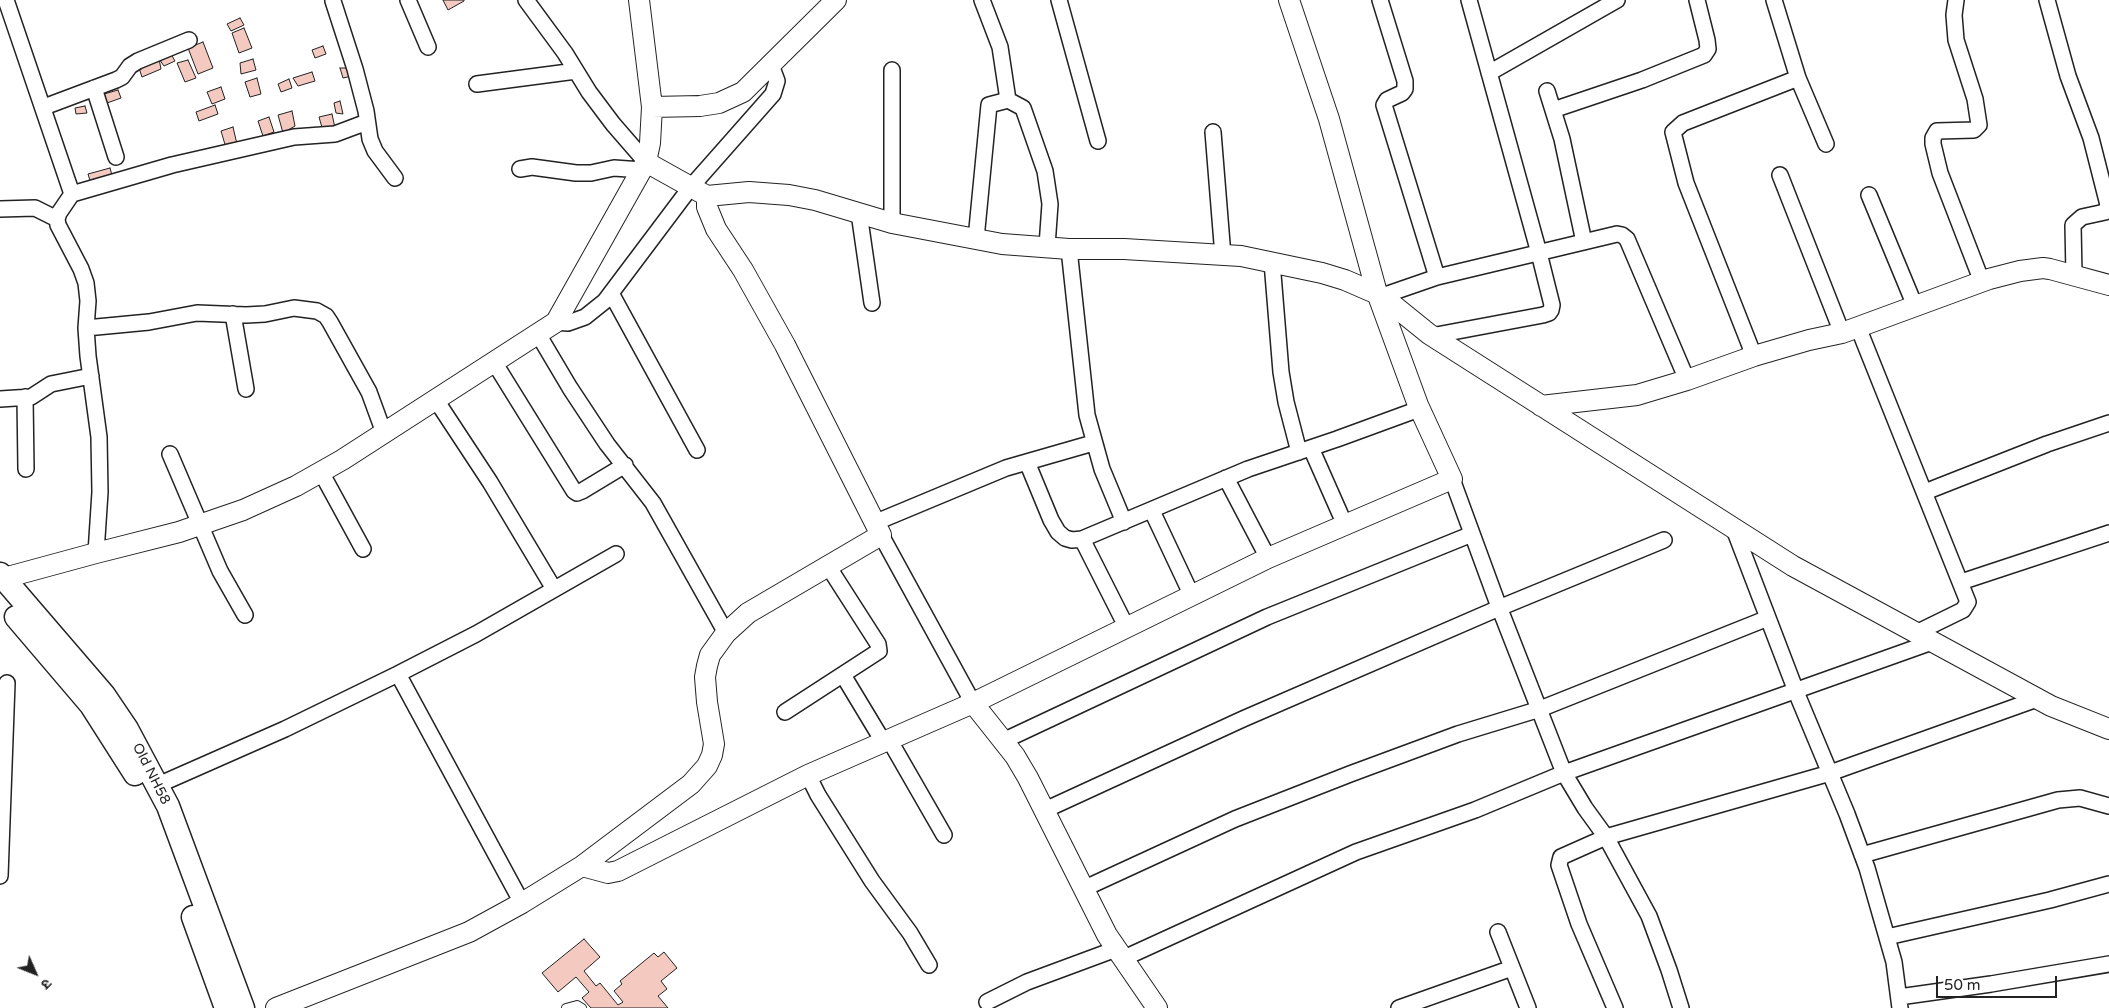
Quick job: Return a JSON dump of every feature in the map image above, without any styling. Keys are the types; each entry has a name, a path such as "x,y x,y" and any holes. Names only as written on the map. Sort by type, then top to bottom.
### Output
{"main road":[{"name":"Old NH58","path":"1,583 104,695 128,729 168,806 243,1008"},
{"name":"Old NH58","path":"1,583 91,705 122,750 139,780 154,813 226,1008"}],"street":[{"path":"6,0 44,107 72,194"},
{"path":"332,0 355,69 370,139 375,150 395,178"},
{"path":"408,0 428,48"},
{"path":"526,0 644,166 698,192 749,192 789,195 815,200 892,224 1002,244 1069,249 1124,248 1241,256 1322,273 1379,294 1431,336 1793,566 2037,699 2109,729"},
{"path":"1,583 96,553 179,532 243,510 321,472 556,322 644,166 650,143 652,107 639,0"},
{"path":"652,107 719,104 743,92 836,0"},
{"path":"982,0 1000,48 1008,100"},
{"path":"1059,0 1098,141"},
{"path":"1289,0 1329,119 1379,294 1419,409 1452,479 1499,608 1564,773 1585,808 1606,837 1648,916 1669,970 1681,1008"},
{"path":"1380,0 1405,81 1405,89 1402,93 1387,100 1384,105 1436,277"},
{"path":"1431,336 1549,313 1552,305 1469,0"},
{"path":"1489,73 1617,0"},
{"path":"1553,110 1642,80 1704,55 1708,49 1707,40 1697,0"},
{"path":"1774,0 1798,78 1826,144"},
{"path":"1956,0 1954,15 1956,40 1974,99 1979,125 1974,130 1937,131 1933,138 1933,144 1940,173 1982,282"},
{"path":"2047,0 2068,76 2092,138 2108,207 2105,212 2082,217 2074,223 2074,275"},
{"path":"44,107 122,77 130,66 138,61 189,40"},
{"path":"556,322 568,324 585,317 605,301 698,192 773,94 776,81 771,64"},
{"path":"892,70 892,224"},
{"path":"477,84 576,71"},
{"path":"1754,356 1686,183 1673,132 1683,123 1798,78"},
{"path":"94,88 116,157"},
{"path":"1547,91 1570,173 1584,242"},
{"path":"976,239 989,105 1008,100 1023,108 1045,172 1050,204 1047,246"},
{"path":"96,553 100,465 99,437 86,328 88,301 86,283 79,264 58,225 59,213 72,194 172,165 294,137 334,134 367,122"},
{"path":"1213,132 1224,256"},
{"path":"520,169 532,167 576,174 614,168 644,166"},
{"path":"987,1002 1027,982 1119,954 1356,852 1475,810 1564,773 1796,691 1924,638 1966,607 1968,602 1961,582 1925,492 1780,175"},
{"path":"698,192 707,207 716,229 743,270 785,345 877,529 973,703 1004,741 1028,778 1083,889 1119,954 1157,1008"},
{"path":"1869,195 1915,306"},
{"path":"0,209 35,208 57,219"},
{"path":"858,213 872,303"},
{"path":"1379,294 1436,277 1617,234 1622,235 1627,239 1687,380"},
{"path":"1069,249 1087,416 1094,443 1124,522"},
{"path":"1272,262 1281,372 1286,402 1305,450 1345,525"},
{"path":"1541,406 1632,396 1687,380 1754,356 1850,330 1982,282 2020,271 2043,268 2109,285"},
{"path":"611,293 697,450"},
{"path":"86,328 158,320 197,312 265,314 294,308 307,308 326,316 369,392 384,433"},
{"path":"233,314 246,389"},
{"path":"538,334 598,430 653,503 726,633"},
{"path":"494,362 574,491 582,491 625,465"},
{"path":"0,400 25,397 36,394 51,384 91,376"},
{"path":"25,397 26,469"},
{"path":"436,400 490,482 554,589"},
{"path":"1027,462 1050,520 1058,532 1065,538 1072,540 1082,539 1248,469 1419,409"},
{"path":"1925,492 2047,444 2109,423"},
{"path":"276,1008 469,932 522,903 582,866 691,784 708,766 714,744 707,702 705,678 707,666 714,648 726,633 748,613 828,566 877,529 1006,468 1094,443"},
{"path":"170,454 202,524 220,571 245,614"},
{"path":"321,472 362,549"},
{"path":"1226,478 1268,558"},
{"path":"582,866 608,873 618,871 808,775 973,703 1268,558 1452,479"},
{"path":"1152,510 1192,596"},
{"path":"1734,529 1862,855 1894,962 1899,1002 2109,964"},
{"path":"1961,582 2109,533"},
{"path":"1004,741 1267,617 1472,534"},
{"path":"1082,539 1126,628"},
{"path":"1045,810 1244,719 1499,608 1664,540"},
{"path":"158,785 285,729 398,674 476,634 616,554"},
{"path":"785,712 877,654 879,648 828,566"},
{"path":"1083,889 1235,819 1458,734 1540,709 1768,618"},
{"path":"398,674 522,903"},
{"path":"843,675 944,835"},
{"path":"0,876 7,682"},
{"path":"1615,1008 1579,924 1559,865 1560,858 1606,837 1830,773 2037,699"},
{"path":"808,775 818,795 872,881 910,933 929,965"},
{"path":"1862,855 2058,800 2080,798 2109,806"},
{"path":"1886,937 2109,884"},
{"path":"1498,932 1528,1008"},
{"path":"1399,1008 1426,1004 1512,968"}],"lane":[{"path":"566,1008 576,1005 582,1008"}],"building":[{"path":"443,0 464,0 464,1 448,10"},
{"path":"240,18 244,25 231,31 227,24"},
{"path":"244,28 252,48 239,53 232,33"},
{"path":"203,42 213,68 198,74 188,48"},
{"path":"323,46 326,54 315,58 312,50"},
{"path":"171,54 175,61 164,66 159,59"},
{"path":"159,59 161,69 142,77 139,68"},
{"path":"253,59 256,70 241,74 240,63"},
{"path":"188,60 196,78 185,82 177,63"},
{"path":"340,68 349,68 352,76 343,78"},
{"path":"312,72 315,81 298,86 293,78"},
{"path":"257,78 261,94 250,97 245,82"},
{"path":"289,79 292,88 281,92 278,84"},
{"path":"221,87 225,99 212,104 207,92"},
{"path":"118,90 121,98 107,103 104,94"},
{"path":"340,101 343,114 336,113 334,103"},
{"path":"215,105 218,114 199,121 196,112"},
{"path":"85,106 87,113 76,114 75,108"},
{"path":"292,111 295,126 283,133 278,115"},
{"path":"332,114 335,128 323,131 319,117"},
{"path":"269,117 274,132 263,136 258,121"},
{"path":"233,127 237,144 226,148 221,131"},
{"path":"110,168 112,175 91,184 88,174"},
{"path":"584,939 600,957 584,971 596,986 600,983 618,1005 623,1002 614,991 622,984 620,981 654,953 658,957 664,952 677,968 661,981 667,989 658,996 668,1008 591,1008 582,998 589,992 576,977 558,992 542,973"}]}
